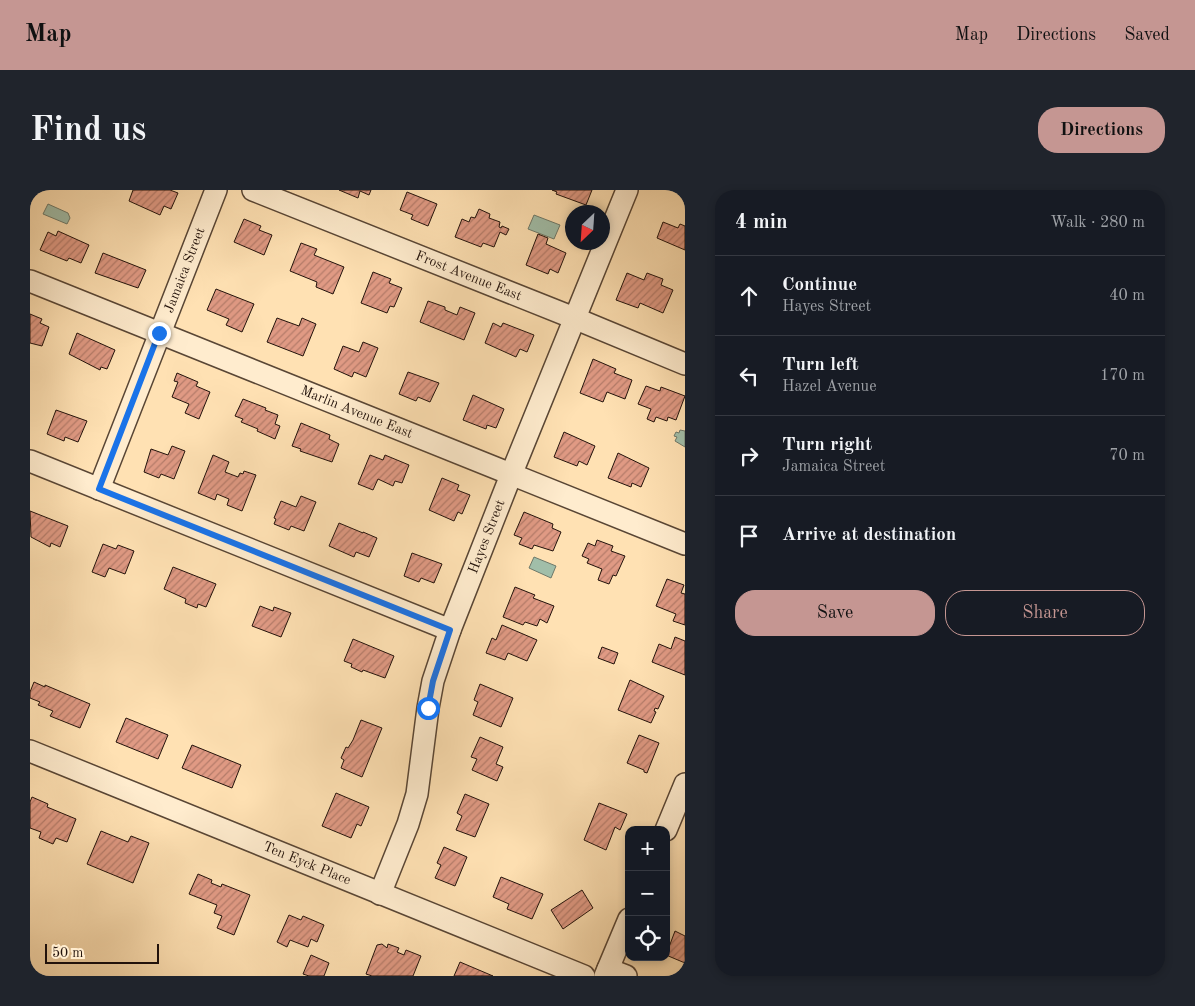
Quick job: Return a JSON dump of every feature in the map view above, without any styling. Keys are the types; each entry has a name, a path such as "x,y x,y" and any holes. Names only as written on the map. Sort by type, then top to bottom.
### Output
{"street":[{"name":"Jamaica Street","path":"99,489 216,190"},
{"name":"Frost Avenue East","path":"253,190 685,364"},
{"name":"Hayes Street","path":"380,894 408,824 417,794 433,681 450,630 627,190"},
{"name":"Marlin Avenue East","path":"30,281 685,544"},
{"path":"30,462 450,630"},
{"name":"Ten Eyck Place","path":"30,751 584,976"},
{"path":"674,820 685,784"},
{"path":"613,974 625,933"}],"shaded area":[{"path":"48,204 68,213 70,218 67,224 43,214"},
{"path":"534,215 560,225 554,239 528,229"},
{"path":"680,430 685,431 685,447 675,441 677,437 674,436"},
{"path":"534,557 556,566 551,578 529,568"}],"building":[{"path":"133,190 170,190 178,193 171,209 164,206 160,215 129,201"},
{"path":"339,190 371,190 369,195 360,191 358,198"},
{"path":"552,190 592,190 586,205 556,194 557,192"},
{"path":"407,192 437,204 428,226 411,219 413,215 400,210"},
{"path":"479,209 490,214 489,218 500,222 499,227 501,228 502,226 509,229 506,235 500,232 494,247 483,243 481,247 455,237 462,219 469,222 471,217 475,218"},
{"path":"244,219 261,226 259,230 272,235 264,255 234,242"},
{"path":"663,222 678,228 680,224 685,226 685,250 657,238"},
{"path":"58,231 89,245 81,263 69,258 67,261 40,250 48,232 56,236"},
{"path":"538,234 548,238 546,244 566,253 558,273 550,269 548,274 526,265"},
{"path":"301,243 317,249 314,255 344,267 333,294 316,287 317,282 290,271"},
{"path":"103,253 146,270 138,288 95,273"},
{"path":"373,272 391,279 389,283 402,288 394,307 390,306 387,313 361,303"},
{"path":"627,273 644,280 647,273 663,279 661,285 673,290 663,313 640,303 638,308 616,300"},
{"path":"216,289 254,304 242,332 226,325 229,319 207,310"},
{"path":"428,301 445,307 445,310 457,315 460,307 475,313 464,340 420,322"},
{"path":"30,314 42,319 40,323 49,327 42,346 30,343"},
{"path":"277,318 299,326 302,318 316,324 303,356 267,342"},
{"path":"493,323 501,327 503,323 534,335 527,352 520,349 516,357 485,343"},
{"path":"77,333 115,350 107,369 101,367 100,370 69,354"},
{"path":"363,342 378,348 366,377 354,372 352,377 334,369 343,346 359,352"},
{"path":"593,359 616,369 614,373 632,380 625,399 607,392 603,402 580,393"},
{"path":"408,372 439,383 430,402 418,397 416,401 399,394"},
{"path":"177,373 198,382 196,386 210,392 199,419 185,413 189,404 172,397 178,382 174,381"},
{"path":"646,386 660,391 661,387 685,396 676,420 668,417 667,421 656,417 654,422 647,419 651,409 638,404"},
{"path":"473,395 504,409 496,428 487,425 486,429 463,420"},
{"path":"243,399 278,415 275,424 280,426 275,439 241,422 243,419 235,416"},
{"path":"56,410 87,421 78,442 65,437 64,441 47,434"},
{"path":"301,423 330,435 329,439 339,444 332,462 300,451 301,449 292,446"},
{"path":"564,432 595,446 587,465 579,461 577,466 554,457"},
{"path":"172,446 185,451 174,479 161,474 159,478 144,472 151,449 168,455"},
{"path":"618,453 649,468 641,487 632,483 631,487 608,478"},
{"path":"213,455 229,462 225,472 238,477 244,471 256,475 242,511 227,505 229,499 217,494 215,500 198,493"},
{"path":"370,455 383,460 385,455 409,465 402,483 395,481 393,486 378,479 373,490 358,484"},
{"path":"442,478 459,485 457,490 470,495 462,514 458,512 454,521 429,510"},
{"path":"301,496 316,502 304,531 291,526 289,530 274,524 276,519 274,518 281,501 296,507"},
{"path":"30,511 68,526 60,547 51,543 50,547 31,537"},
{"path":"524,512 553,524 552,528 561,532 553,551 534,545 532,549 519,544 522,538 514,535"},
{"path":"339,523 377,538 369,557 356,552 354,557 329,546"},
{"path":"597,540 613,546 611,551 625,556 616,576 613,575 609,584 598,580 602,569 587,563 589,559 582,556 588,543 595,546"},
{"path":"103,544 116,549 118,545 134,551 125,574 109,568 105,577 92,572"},
{"path":"412,553 442,564 434,583 421,578 419,582 404,576"},
{"path":"173,567 216,584 206,607 198,604 197,608 185,603 186,599 164,589"},
{"path":"667,579 684,585 681,593 685,594 685,625 673,621 676,614 656,606"},
{"path":"515,587 535,595 533,598 554,606 547,623 540,619 537,626 525,622 523,625 503,617"},
{"path":"260,606 273,611 274,607 291,613 281,637 252,626"},
{"path":"502,625 537,640 527,661 508,653 505,660 486,653 492,638 496,640"},
{"path":"675,637 685,641 685,675 652,662 659,644 671,649"},
{"path":"353,639 394,656 385,678 363,670 362,672 351,667 352,664 344,661"},
{"path":"602,647 618,653 614,664 598,658"},
{"path":"630,680 664,696 658,709 655,708 654,711 656,712 651,723 618,710"},
{"path":"34,682 90,704 80,728 50,716 53,711 38,705 40,702 30,698"},
{"path":"480,684 513,698 501,727 473,715 478,702 474,700"},
{"path":"126,718 168,735 158,759 116,742"},
{"path":"361,720 382,728 362,777 341,768 344,760 341,758 346,747 348,748 353,740"},
{"path":"639,735 659,743 647,773 627,763"},
{"path":"480,737 503,747 496,764 503,767 497,781 472,770 477,759 471,757"},
{"path":"192,745 241,765 232,788 182,768"},
{"path":"336,793 369,807 361,826 357,824 351,838 322,826"},
{"path":"465,794 489,804 475,837 456,830 462,816 457,813"},
{"path":"32,797 48,804 47,807 76,819 67,842 56,838 53,844 39,838 41,832 30,828 30,802"},
{"path":"599,803 627,814 620,830 615,827 606,850 584,840"},
{"path":"101,831 128,842 131,836 149,843 133,883 87,864"},
{"path":"444,847 467,857 455,886 435,878 441,865 437,863"},
{"path":"198,874 212,880 211,883 221,887 222,884 250,895 234,935 217,928 222,916 214,913 217,905 189,894"},
{"path":"501,877 543,894 532,919 507,909 509,904 493,897"},
{"path":"582,890 593,908 563,929 551,910"},
{"path":"289,915 301,920 303,916 324,925 317,942 311,939 308,947 290,940 287,947 277,942"},
{"path":"675,931 685,936 685,963 670,957 670,944"},
{"path":"382,944 387,948 388,944 399,948 397,952 404,955 406,950 421,956 413,976 372,976 366,974 377,945"},
{"path":"311,955 329,963 324,976 303,974"},
{"path":"460,962 493,976 454,976"}],"route":[{"path":"159,333 99,489 450,630 433,681 428,708"}]}
